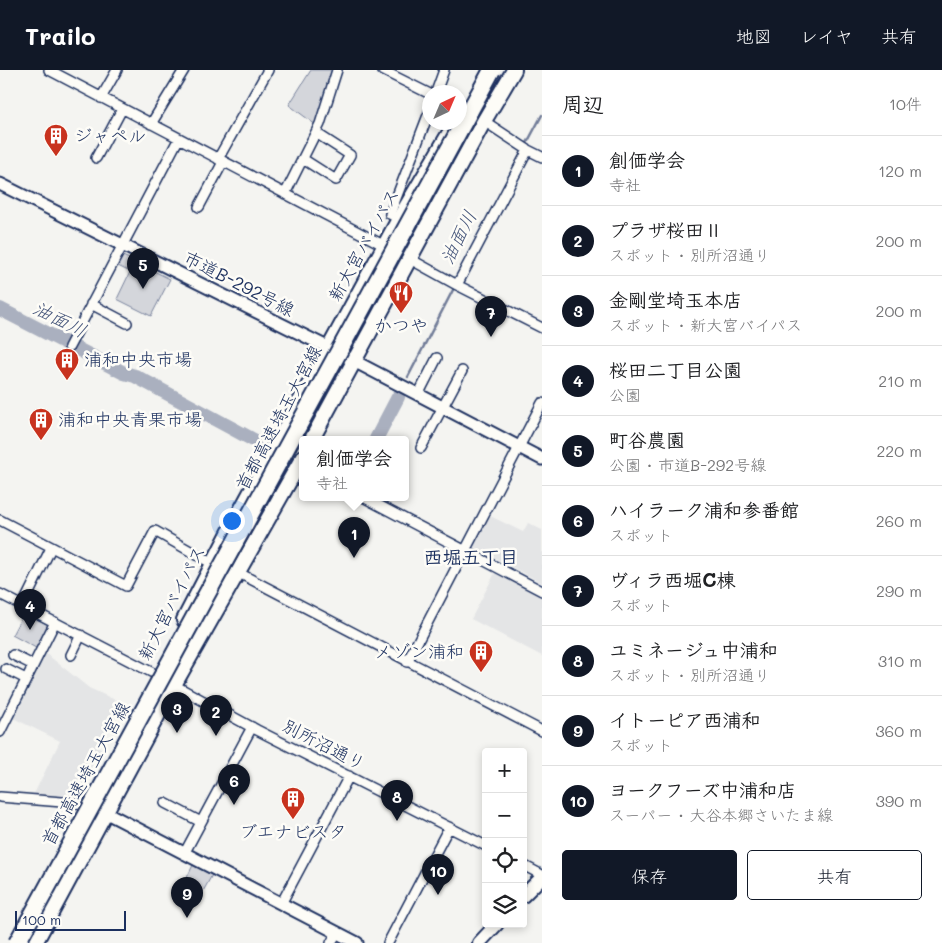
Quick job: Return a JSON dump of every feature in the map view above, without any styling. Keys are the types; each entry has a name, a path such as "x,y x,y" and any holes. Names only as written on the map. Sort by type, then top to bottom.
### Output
{"highway":[{"path":"467,100 484,70"},
{"name":"首都高速埼玉大宮線","path":"17,943 492,70"},
{"name":"首都高速埼玉大宮線","path":"304,436 503,70"},
{"path":"342,355 355,329 381,305 392,291 484,121 514,70"},
{"name":"新大宮バイパス","path":"313,436 342,355 385,246 450,130"},
{"name":"新大宮バイパス","path":"10,943 157,675 240,510 280,438 314,403 342,355"},
{"name":"首都高速埼玉大宮線","path":"28,943 299,445"},
{"path":"35,943 174,685 299,464"},
{"path":"240,510 266,523"}],"main road":[{"path":"527,892 542,876"},
{"path":"479,943 493,928"}],"street":[{"path":"48,70 385,246"},
{"path":"101,98 117,70"},
{"path":"152,124 184,70"},
{"path":"198,207 220,160 268,70"},
{"path":"285,194 320,124 337,70"},
{"path":"382,70 422,90"},
{"path":"439,85 444,70"},
{"path":"96,158 122,109"},
{"path":"484,121 542,157"},
{"path":"399,220 390,214 422,130"},
{"path":"303,159 336,180 350,155 316,133"},
{"path":"70,344 179,138"},
{"path":"456,285 525,148"},
{"name":"市道B-292号線","path":"0,184 342,355 542,458"},
{"path":"410,259 456,285 542,328"},
{"path":"91,304 127,323"},
{"path":"418,395 437,358"},
{"path":"421,448 462,370"},
{"path":"407,662 542,403"},
{"path":"371,501 542,591"},
{"path":"0,520 126,586 155,532 206,560"},
{"path":"23,605 51,548"},
{"path":"237,572 542,731"},
{"path":"0,594 157,675"},
{"path":"0,732 55,622"},
{"path":"71,655 81,635"},
{"path":"13,654 34,665"},
{"path":"6,669 26,679"},
{"name":"別所沼通り","path":"174,685 252,727 482,844"},
{"path":"184,854 252,727"},
{"path":"281,904 349,776"},
{"path":"0,797 87,804"},
{"path":"165,803 201,822"},
{"path":"105,812 281,904 334,938 357,943"},
{"path":"388,943 449,827"},
{"path":"527,867 542,876"}],"shaded area":[{"path":"311,70 333,70 316,125 289,105"},
{"path":"121,255 170,279 151,316 117,299 130,272 116,265"},
{"path":"488,515 523,532 528,523 542,530 542,583 472,546"},
{"path":"496,571 542,595 542,656 471,619"},
{"path":"24,612 48,625 36,648 12,635"},
{"path":"44,652 89,688 122,703 98,748 101,749 74,799 34,794 60,741 11,717"},
{"path":"193,865 212,875 201,895 183,886"}],"waterway":[{"name":"油面川","path":"519,158 542,115"},
{"name":"油面川","path":"408,377 455,286"},
{"name":"油面川","path":"0,309 124,373 135,376 261,444"},
{"name":"油面川","path":"378,436 398,397"}],"place":[{"name":"ジャペル","path":"56,157"},
{"name":"町谷農園","path":"143,289"},
{"name":"かつや","path":"401,314"},
{"name":"ヴィラ西堀C棟","path":"491,337"},
{"name":"浦和中央市場","path":"67,381"},
{"name":"浦和中央青果市場","path":"41,441"},
{"name":"創価学会","path":"354,558"},
{"name":"桜田二丁目公園","path":"30,630"},
{"name":"メゾン浦和","path":"481,673"},
{"name":"金剛堂埼玉本店","path":"177,733"},
{"name":"プラザ桜田Ⅱ","path":"216,736"},
{"name":"ハイラーク浦和参番館","path":"234,805"},
{"name":"ブエナビスタ","path":"293,820"},
{"name":"ユミネージュ中浦和","path":"397,821"},
{"name":"ヨークフーズ中浦和店","path":"438,895"},
{"name":"イトーピア西浦和","path":"187,918"}],"district":[{"name":"西堀五丁目","path":"471,557"}]}
